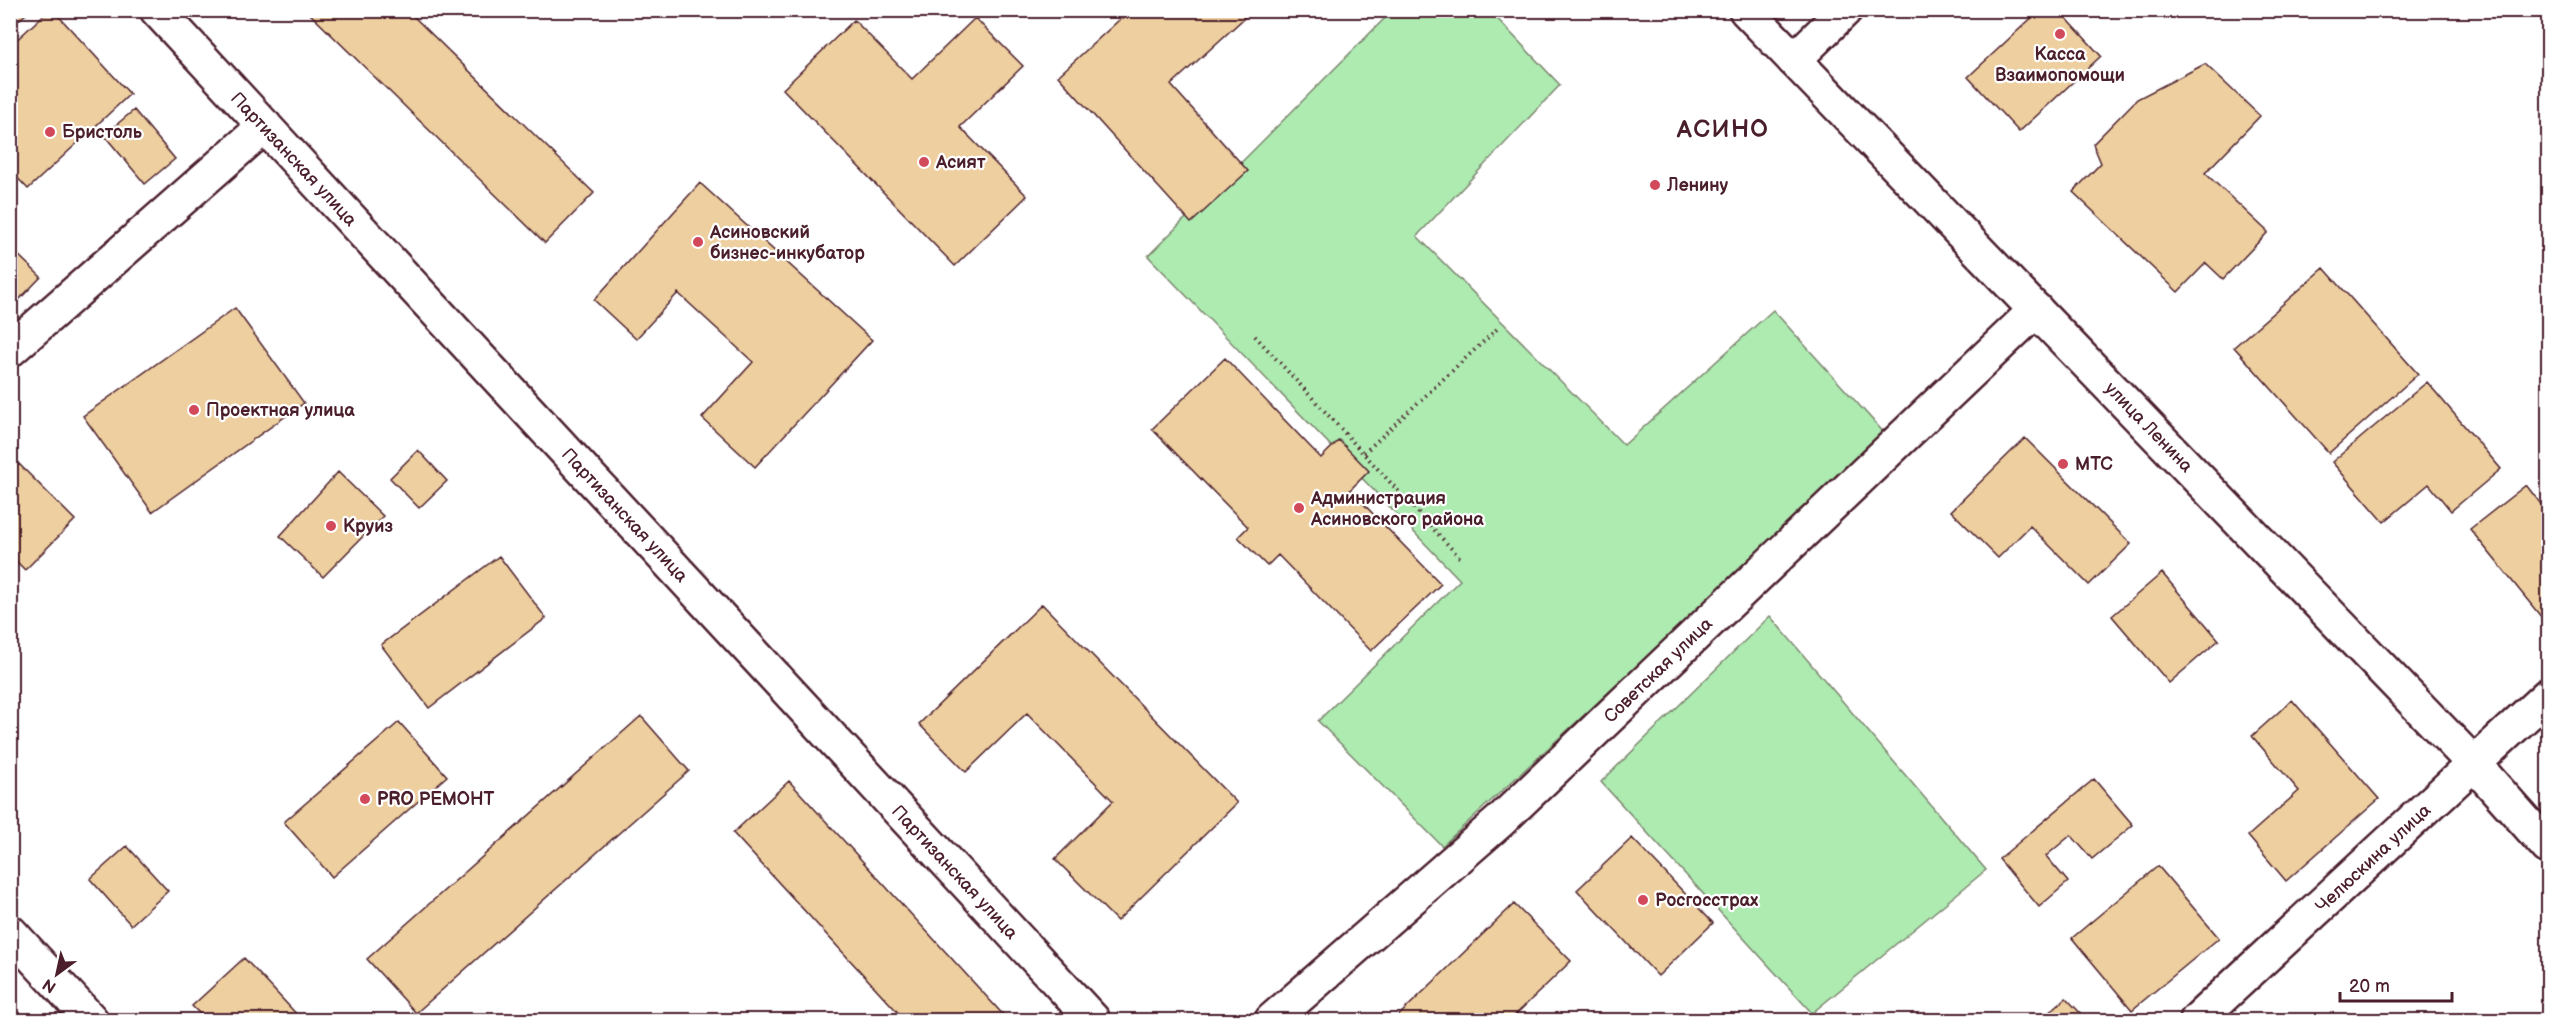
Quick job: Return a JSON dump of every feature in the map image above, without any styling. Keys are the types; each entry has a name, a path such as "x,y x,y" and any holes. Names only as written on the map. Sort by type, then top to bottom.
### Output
{"street":[{"name":"Партизанская улица","path":"157,10 1093,1020"},
{"name":"улица Ленина","path":"1746,10 2474,764 2548,847"},
{"path":"1794,60 1845,10"},
{"path":"10,350 265,126"},
{"name":"Советская улица","path":"1272,1020 1500,821 2036,310"},
{"name":"Челюскина улица","path":"2197,1020 2548,695"},
{"path":"10,932 91,1020"}],"path":[{"path":"1364,453 1497,329"},
{"path":"1255,336 1462,560"}],"green space":[{"path":"1392,11 1490,11 1560,85 1417,236 1624,445 1773,310 1887,436 1442,846 1318,721 1460,580 1148,256"},
{"path":"1770,616 1986,870 1812,1013 1601,782"}],"building":[{"path":"10,10 31,10 10,27"},
{"name":"Бристоль","path":"49,10 53,10 130,94 28,189 10,170 10,46"},
{"path":"306,10 407,10 594,193 545,243"},
{"path":"1130,10 1253,10 1171,85 1248,171 1191,223 1058,76"},
{"path":"2040,10 2059,10 2101,56 2019,132 1968,77"},
{"name":"Асият","path":"975,18 1023,66 960,127 1027,196 955,266 783,89 854,20 912,79"},
{"path":"2205,64 2260,116 2205,173 2268,232 2223,279 2206,263 2178,292 2073,192 2101,163 2093,144 2137,99"},
{"path":"134,110 175,159 145,184 104,135"},
{"path":"700,183 872,340 755,467 702,418 753,362 678,293 636,339 594,300"},
{"path":"10,247 41,277 11,308 10,308"},
{"path":"2324,268 2418,374 2329,453 2234,347"},
{"name":"Проектная улица","path":"235,308 304,403 152,512 83,416"},
{"name":"Администрация Асиновского района","path":"1225,358 1321,458 1339,440 1369,471 1350,490 1441,584 1371,651 1278,555 1267,566 1238,537 1248,527 1152,429"},
{"path":"2427,382 2501,469 2451,511 2429,484 2384,522 2332,462"},
{"path":"2025,438 2131,544 2089,585 2030,526 1998,558 1951,511"},
{"path":"418,450 447,481 419,508 390,478"},
{"path":"19,464 75,520 25,570 10,555 10,473"},
{"name":"Круиз","path":"338,472 383,516 323,577 280,536"},
{"path":"2526,485 2548,513 2548,613 2542,618 2470,529"},
{"path":"499,556 546,618 429,708 381,645"},
{"path":"2162,573 2219,640 2169,683 2112,616"},
{"path":"1042,604 1237,803 1117,921 1055,859 1113,801 1027,713 966,772 919,724"},
{"path":"2292,700 2379,799 2286,881 2248,836 2299,791 2252,736"},
{"path":"641,716 689,771 416,1013 367,959"},
{"name":"PRO РЕМОНТ","path":"399,722 447,776 332,877 284,822"},
{"path":"2094,779 2133,825 2092,859 2071,835 2046,856 2068,882 2039,907 1999,859"},
{"path":"789,781 1008,1020 905,1020 733,833"},
{"path":"1632,838 1713,923 1658,976 1577,890"},
{"path":"127,846 168,891 131,925 90,879"},
{"path":"2158,866 2219,938 2132,1010 2072,938"},
{"path":"1514,904 1571,961 1510,1020 1394,1020"},
{"path":"244,958 302,1020 206,1020 192,1006"},
{"path":"2066,998 2087,1020 2040,1020"}],"place":[{"name":"Касса Взаимопомощи","path":"2060,34"},
{"name":"Бристоль","path":"50,132"},
{"name":"Асият","path":"924,162"},
{"name":"Ленину","path":"1655,185"},
{"name":"Асиновский бизнес-инкубатор","path":"698,242"},
{"name":"Проектная улица","path":"194,410"},
{"name":"МТС","path":"2063,464"},
{"name":"Администрация Асиновского района","path":"1299,508"},
{"name":"Круиз","path":"331,526"},
{"name":"PRO РЕМОНТ","path":"365,799"},
{"name":"Росгосстрах","path":"1643,900"}],"district":[{"name":"АСИНО","path":"1723,129"}]}
